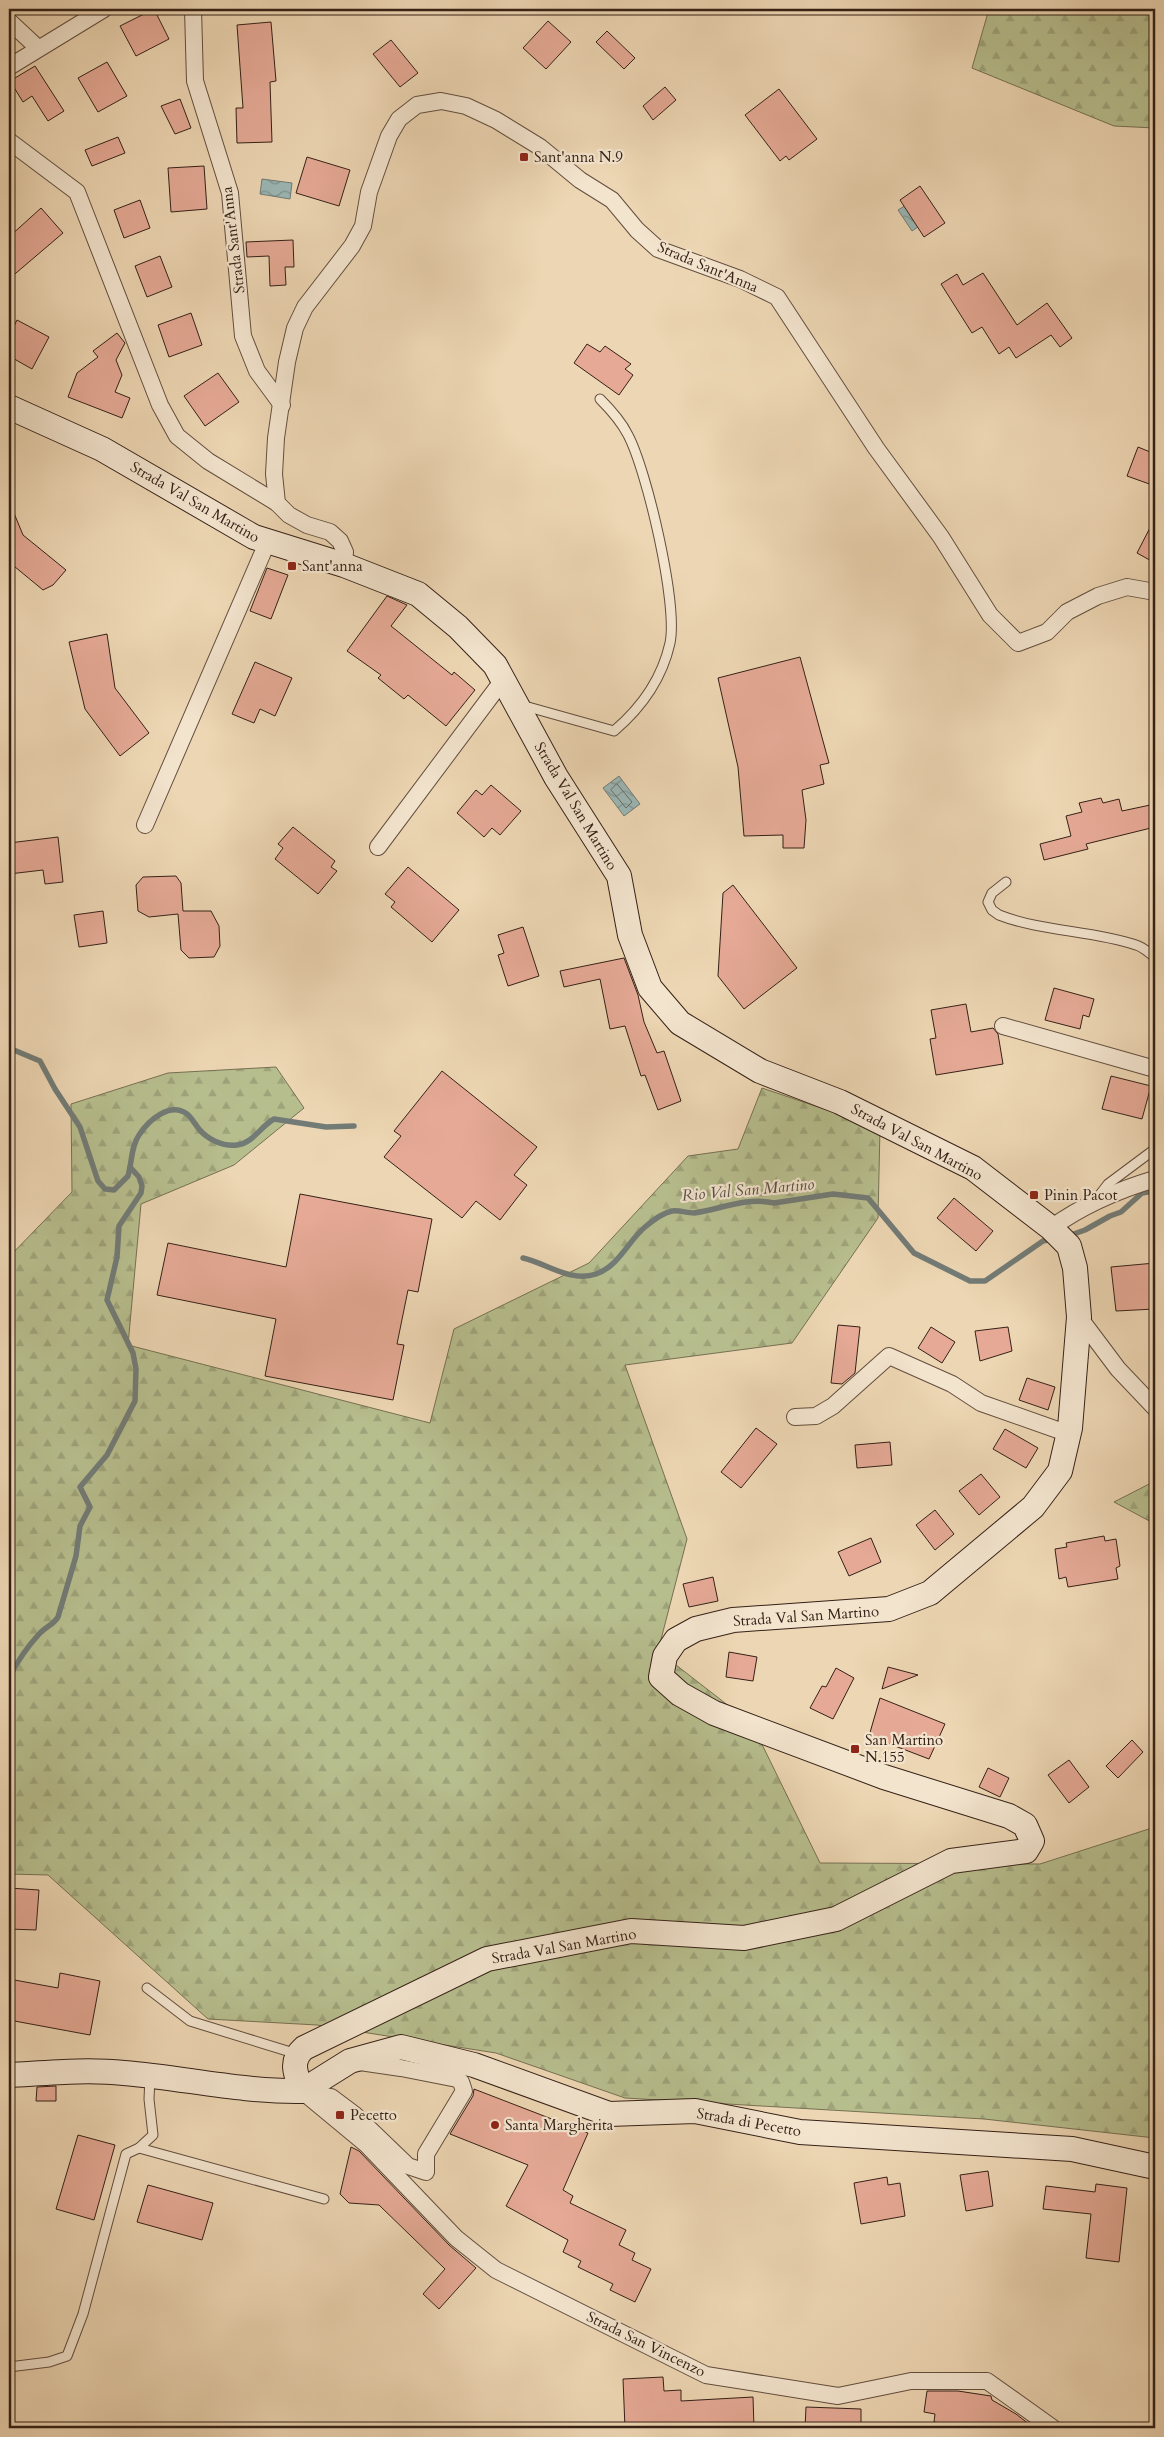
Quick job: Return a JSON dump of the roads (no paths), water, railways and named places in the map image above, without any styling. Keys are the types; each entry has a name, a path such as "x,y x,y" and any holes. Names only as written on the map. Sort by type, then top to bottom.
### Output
{"street":[{"path":"9,67 104,9"},
{"name":"Strada Sant'Anna","path":"193,9 194,81 230,193 243,336 257,371 282,405"},
{"path":"9,21 38,48"},
{"name":"Strada Sant'Anna","path":"278,503 274,474 288,362 295,328 305,307 352,246 363,226 369,192 399,119 416,104 441,101 466,106 496,120 540,147 580,180 612,200 637,230 658,249 740,278 777,297 876,448 941,537 990,615 1018,643 1047,632 1067,612 1098,596 1127,587 1155,592"},
{"path":"9,142 77,192 160,405 177,436 208,462 278,503 289,515 307,525 330,532 340,541 345,552 344,566"},
{"name":"Strada Val San Martino","path":"9,407 102,448 267,543 344,566 418,594 458,627 495,665 556,777 619,876 630,935 650,988 680,1023 760,1071 840,1102 973,1168 1051,1228 1069,1246 1075,1268 1079,1317 1069,1434 1060,1472 1033,1507 930,1593 888,1609 733,1620 696,1629 676,1640 664,1656 661,1677 680,1694 714,1714 884,1777 1009,1816 1025,1825 1032,1841 1026,1851 951,1861 836,1919 744,1938 631,1931 487,1959 304,2048 297,2054"},
{"path":"145,825 267,543"},
{"path":"378,847 503,680"},
{"path":"1003,1026 1155,1069"},
{"path":"1051,1228 1078,1209 1155,1179"},
{"path":"1079,1317 1118,1369 1155,1408"},
{"path":"795,1417 816,1416 833,1406 889,1356 952,1384 981,1403 1069,1434"},
{"name":"Strada di Pecetto","path":"302,2091 350,2061 401,2047 474,2065 609,2114 695,2111 800,2132 1072,2149 1155,2168"},
{"path":"297,2054 294,2070 302,2091"},
{"path":"9,2075 81,2072 124,2073 267,2092 302,2091 331,2097 355,2115 408,2166 426,2172 426,2154 464,2091 461,2082 458,2079 401,2068 350,2061"},
{"name":"Strada San Vincenzo","path":"302,2091 366,2144 456,2238 496,2270 706,2375 838,2396 911,2381 986,2381 1053,2428"}],"lane":[{"path":"516,704 614,731 636,712 649,692 662,668 670,641 667,582 647,492 629,435 617,416 600,399"},
{"path":"1006,882 992,893 988,902 992,910 999,915 1059,931 1097,936 1138,945 1155,957"},
{"path":"1095,1202 1108,1184 1155,1149"},
{"path":"147,1988 190,2021 297,2054"},
{"path":"9,2367 49,2362 67,2356 83,2314 126,2154 139,2148 152,2135 149,2099 150,2076"},
{"path":"139,2148 324,2199"}],"water":[{"path":"262,179 292,183 290,199 260,194"},
{"path":"911,202 925,222 912,231 898,210"},
{"path":"619,776 640,804 624,816 603,788"}],"waterway":[{"name":"Rio Val San Martino","path":"9,1048 40,1061 55,1089 80,1127 98,1181 105,1189 114,1190 128,1176 136,1139 148,1124 167,1111 174,1110 187,1114 206,1136 216,1142 232,1145 243,1144 248,1141 274,1119 326,1127 354,1126"},
{"path":"10,1676 31,1643 58,1617 76,1556 80,1526 90,1507 80,1487 107,1455 135,1401 136,1369 133,1353 107,1300 117,1257 119,1226 141,1193 142,1186 139,1177 130,1167"},
{"name":"Rio Val San Martino","path":"1068,1236 1085,1230 1121,1212 1142,1193 1155,1191"},
{"name":"Rio Val San Martino","path":"523,1258 568,1274 587,1276 596,1274 611,1265 645,1227 658,1217 669,1212 694,1213 743,1202 774,1203 833,1194 868,1198 914,1253 970,1281 985,1281 1043,1241 1054,1239"}],"place":[{"name":"Sant'anna N.9","path":"524,157"},
{"name":"Sant'anna","path":"292,566"},
{"name":"Pinin Pacot","path":"1034,1195"},
{"name":"San Martino N.155","path":"855,1749"},
{"name":"Pecetto","path":"340,2115"},
{"name":"Santa Margherita","path":"495,2125"}]}
